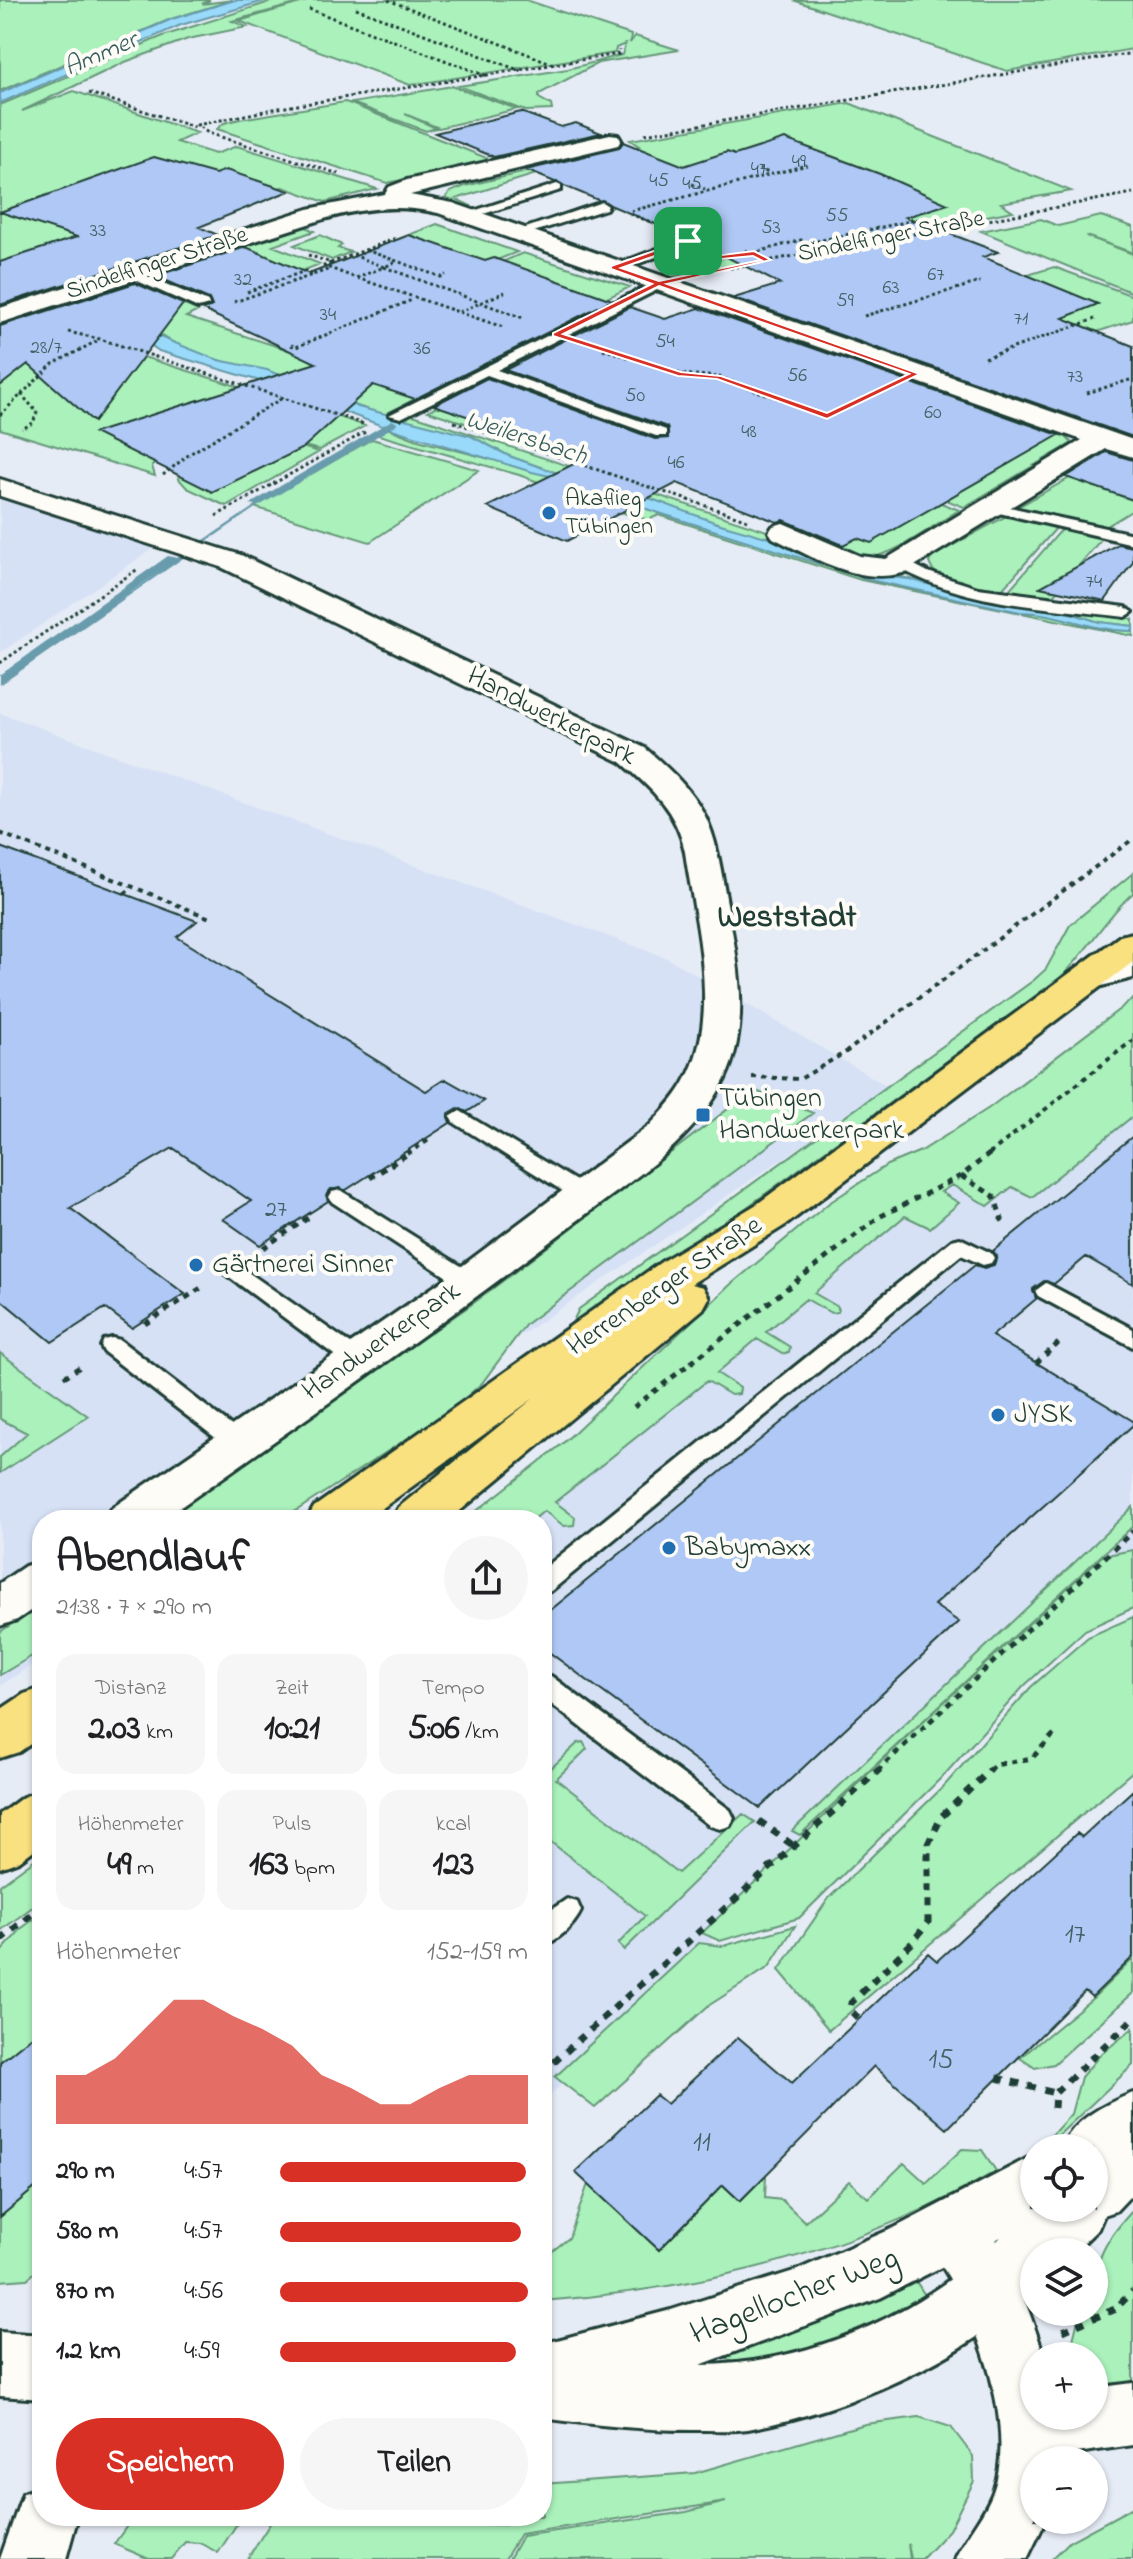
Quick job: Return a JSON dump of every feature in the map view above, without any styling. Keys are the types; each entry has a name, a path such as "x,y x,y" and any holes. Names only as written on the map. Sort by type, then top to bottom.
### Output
{"main road":[{"path":"772,1214 1133,944"},
{"name":"Herrenberger Straße","path":"345,1510 679,1271 772,1214"},
{"name":"Herrenberger Straße","path":"428,1510 700,1287 772,1214"},
{"path":"0,1737 32,1716"},
{"path":"0,1845 32,1821"}],"street":[{"name":"Sindelfinger Straße","path":"394,199 397,192 415,185 610,140"},
{"name":"Sindelfinger Straße","path":"4,315 128,272 316,214 363,202 394,199 457,212 1133,449"},
{"path":"401,226 457,212"},
{"path":"316,214 372,236"},
{"path":"783,532 869,567 901,563 1103,439"},
{"name":"Handwerkerpark","path":"0,487 231,561 633,755 669,786 695,826 721,973 723,1028 709,1076 690,1109 672,1127 469,1281 142,1510"},
{"path":"1086,979 1133,967"},
{"path":"0,1607 32,1586"},
{"path":"1072,2132 1133,2121"},
{"path":"1108,2176 1133,2152"},
{"name":"Hagellocher Weg","path":"552,2374 650,2351 872,2273 954,2233 1020,2193"},
{"name":"Hagellocher Weg","path":"552,2387 646,2398 746,2397 837,2372 918,2337 989,2292 1062,2222"},
{"path":"954,2233 989,2292 1020,2393"},
{"path":"0,2364 32,2366"},
{"path":"1108,2418 1133,2414"},
{"path":"988,2559 1018,2512 1031,2469 1029,2430"},
{"path":"33,2559 43,2526"}],"lane":[{"path":"457,212 557,188"},
{"path":"517,233 602,206"},
{"path":"614,268 688,241"},
{"path":"128,272 203,305"},
{"path":"396,415 659,284"},
{"path":"485,370 661,433"},
{"path":"991,507 1133,539"},
{"path":"901,563 914,573 974,590 1125,612"},
{"path":"461,1118 584,1195"},
{"path":"340,1197 469,1281"},
{"path":"552,1576 960,1245 983,1258"},
{"path":"232,1268 357,1360"},
{"path":"1046,1291 1133,1339"},
{"path":"112,1346 238,1443"},
{"path":"552,1691 720,1818"},
{"path":"552,1925 567,1911"}],"path":[{"path":"388,0 557,66"},
{"path":"356,8 522,71"},
{"path":"309,9 488,77"},
{"path":"198,128 197,125 222,118 557,66 619,54 619,50"},
{"path":"610,140 1133,53"},
{"path":"89,93 340,174"},
{"path":"795,241 754,253 721,257 671,234 677,232 626,212 807,165 799,162"},
{"path":"759,169 775,175"},
{"path":"692,184 706,190"},
{"name":"Sindelfinger Straße","path":"659,284 768,260 1133,193"},
{"path":"874,230 929,217 921,212"},
{"path":"858,224 885,238"},
{"path":"788,238 808,243 868,228"},
{"path":"365,250 372,236"},
{"path":"446,275 441,277 365,250 324,266 413,299 510,329"},
{"path":"745,250 768,260"},
{"path":"352,255 480,303"},
{"path":"356,278 399,261"},
{"path":"229,304 331,268"},
{"path":"255,295 246,291 305,271 313,275"},
{"path":"801,334 980,282"},
{"path":"458,313 505,292"},
{"path":"261,293 266,295"},
{"path":"291,345 296,347 413,299"},
{"path":"556,334 681,374 719,377 827,416 921,376 1095,319"},
{"path":"334,326 354,330"},
{"path":"64,332 100,339 374,428"},
{"path":"0,415 53,364 100,339"},
{"path":"21,394 37,412 33,423 22,429"},
{"path":"163,475 191,453 285,397"},
{"path":"412,408 783,532"},
{"path":"0,833 210,918"},
{"path":"709,1076 800,1079 846,1052 1133,839"},
{"path":"124,894 134,886"},
{"path":"622,1417 879,1217 961,1176 1133,1040"},
{"path":"64,1377 461,1118"},
{"path":"961,1176 994,1196 1002,1219 992,1226"},
{"path":"1036,1363 1051,1349"},
{"path":"552,2064 856,1791 1133,1531"},
{"path":"858,2018 850,2010 851,2003 913,1942 928,1922 928,1844 942,1816 995,1765 1032,1758 1056,1732"},
{"path":"0,1940 32,1914"},
{"path":"1055,2093 1133,2019"},
{"path":"997,2078 1055,2093"},
{"path":"1055,2093 1072,2132"},
{"path":"1010,2353 1115,2309 1133,2291"}],"shaded area":[{"path":"0,493 164,541 0,653"},
{"path":"0,713 667,958 889,1087 262,1510 32,1510 32,1665 0,1686"},
{"path":"1133,1010 1133,1561 1098,1569 552,2093 552,1510 480,1510"}],"green space":[{"path":"0,0 210,0 202,4 233,0 171,19 0,91"},
{"path":"276,0 526,0 631,35 630,43 635,36 679,50 598,63 539,94 539,98 551,105 552,110 526,111 459,86 568,69 622,55 625,44 616,48 615,53 410,85 239,21 307,1 232,21 247,27 188,39 125,62 22,111 74,91 197,133 177,142 215,154 237,146 377,189 325,202 283,187 199,198 186,242 191,244 134,263 93,251 0,289 0,105 163,36"},
{"path":"793,0 1133,0 1133,49 1007,71"},
{"path":"452,86 517,109 439,128 405,114 436,128 426,131 352,103"},
{"path":"345,102 494,161 387,183 217,129 224,123 240,119"},
{"path":"849,103 1071,191 1001,203 1013,211 672,277 660,274 746,252 536,174 456,199 471,206 468,208 453,205 446,197 465,186 639,146 630,140"},
{"path":"1101,216 1133,227 1133,253 1086,236 1133,254 1133,293 981,231 1041,219 1058,226"},
{"path":"437,224 517,252 460,275 465,278 523,253 630,287 551,325 380,246"},
{"path":"306,227 314,231 273,246 320,264 302,271 272,258 182,289 153,276"},
{"path":"320,235 342,245 338,248 351,252 332,260 294,245"},
{"path":"1054,267 1133,296 1133,320 958,378 906,359 943,346 886,318"},
{"path":"102,293 132,300 162,294 198,311 186,317 307,356 417,398 384,415 182,348 162,336 52,310"},
{"path":"92,341 256,392 166,454 152,466 155,476 0,429 0,343"},
{"path":"491,377 637,430 576,459 428,411"},
{"path":"303,404 365,426 320,450 270,438 319,452 226,506 187,488 178,478 190,467"},
{"path":"999,413 1066,437 1072,443 964,507 882,475"},
{"path":"413,415 779,535 878,572 970,592 1133,619 1133,626 1099,622 1058,609 1002,604 909,579 872,575 801,547 717,524 646,497 554,472 509,456 471,436 397,420"},
{"path":"387,428 418,440 616,494 635,505 870,580 1020,612 1133,631 1133,636 861,580 659,515 648,520 519,475 375,434"},
{"path":"372,439 479,470 370,542 254,507"},
{"path":"1116,452 1133,458 1133,510 1107,526 1018,507"},
{"path":"877,478 959,510 904,545 871,557 839,551 782,527"},
{"path":"1006,516 1057,527 1001,591 959,584 933,570 929,562 933,556"},
{"path":"1062,529 1103,537 1052,598 1008,591"},
{"path":"1133,873 1133,893 1055,982 586,1325 572,1323 579,1309 1034,980 1046,969 1070,925"},
{"path":"1133,999 1133,1116 1032,1197 1012,1187 988,1206 952,1185 941,1192 959,1203 930,1228 905,1216 814,1293 838,1307 838,1312 831,1313 806,1299 766,1332 790,1347 789,1352 782,1354 757,1339 717,1373 740,1388 739,1394 731,1395 707,1381 555,1502 575,1517 574,1525 564,1526 552,1517 552,1510 478,1510 562,1444 729,1286 829,1203 887,1165 923,1150 989,1108"},
{"path":"753,1090 813,1113 526,1324 482,1383 454,1408 297,1510 175,1510 475,1302"},
{"path":"0,1353 88,1416 0,1473 0,1457 27,1433 0,1419"},
{"path":"1133,1507 1133,1526 800,1835 792,1831"},
{"path":"1133,1550 1133,1608 1085,1630 1024,1686 946,1773 799,1918 720,1941 702,1933 916,1728 1102,1556"},
{"path":"32,1610 32,1656 0,1675 0,1632"},
{"path":"1133,1617 1133,1771 829,2030 779,1970 829,1898 945,1785 1031,1687 1088,1637"},
{"path":"583,1742 587,1749 556,1779 678,1873 743,1814 755,1822 624,1950 618,1944 645,1916 552,1843 552,1767"},
{"path":"32,1861 32,1907 0,1931 0,1885"},
{"path":"32,1920 32,2275 27,2279 0,2281 0,1953"},
{"path":"795,1926 769,1967 708,2006 595,2108 555,2077 699,1943 723,1946"},
{"path":"1133,1959 1133,1993 1054,2064 1035,2068 1020,2058 1094,1997"},
{"path":"1133,2028 1133,2065 1060,2134 1053,2134 1071,2114 1081,2077 1100,2055"},
{"path":"962,2149 982,2150 996,2171 890,2224 777,2262 659,2287 552,2300 552,2251 569,2238 588,2184 659,2250 723,2185 740,2201 766,2175 765,2198 782,2200 805,2222 849,2181 868,2198 904,2163 926,2183"},
{"path":"1133,2210 1133,2403 1108,2408 1108,2342 1072,2342 1076,2326 1108,2326 1108,2243"},
{"path":"898,2279 917,2283 928,2300 925,2313 745,2370 721,2355"},
{"path":"919,2417 951,2427 973,2456 974,2481 949,2530 922,2559 911,2559 908,2544 910,2559 509,2559 522,2536 686,2512 726,2502 520,2534 505,2559 247,2559 268,2526 552,2526 552,2483 695,2473 865,2424"},
{"path":"1133,2507 1133,2559 1052,2559 1070,2541 1083,2534 1108,2534 1108,2520"},
{"path":"127,2526 236,2526 218,2553 201,2543 185,2542 171,2559 149,2559 114,2544"}],"water":[{"name":"Ammer","path":"235,0 268,0 181,25 0,103 0,93 172,19"},
{"path":"0,303 122,322 218,360 267,370 358,407 471,436 509,456 554,472 646,497 717,523 801,547 872,575 909,579 1002,604 1058,609 1099,622 1133,626 1133,631 1020,612 870,580 634,505 616,494 389,428 258,505 388,428 263,382 159,351 149,344 44,313 1,306"},
{"path":"258,505 0,684 140,584"}],"building":[{"path":"521,112 561,127 576,123 601,133 494,157 435,133"},
{"path":"785,139 880,174 948,204 906,217 998,252 983,257 1098,304 1063,318 1133,346 1133,437 734,298 780,284 697,242 690,234 684,236 526,170 619,148 623,142 684,166 727,152 735,155"},
{"path":"154,157 215,174 226,170 289,191 199,227 218,235 0,305 0,262 77,237 0,212"},
{"path":"409,235 485,261 494,258 612,300 415,399 373,385 303,448 212,492 94,433 316,363 203,310 212,306 209,299 155,276 246,247 309,274"},
{"path":"135,283 183,304 94,422 28,364 0,386 0,326"},
{"path":"630,307 665,319 699,308 1059,435 871,543 857,538 843,545 784,520 777,522 677,483 567,541 487,507 588,457 434,405 487,378 655,439 668,438 667,427 505,370"},
{"path":"1106,452 1133,460 1133,500 1066,477"},
{"path":"1118,544 1133,547 1133,562 1105,601 1040,587"},
{"path":"0,847 197,921 177,937 426,1091 445,1079 484,1101 467,1112 458,1108 448,1114 450,1123 346,1190 331,1189 326,1195 328,1201 260,1245 223,1219 251,1201 173,1148 70,1208 185,1294 132,1328 105,1308 52,1342 0,1299"},
{"path":"1133,1136 1133,1284 1086,1257 1054,1284 1044,1281 1033,1289 1036,1299 992,1336 1133,1421 1133,1425 934,1605 959,1622 760,1808 552,1654 552,1609 975,1265 984,1268 994,1265 997,1256 993,1251"},
{"path":"1133,1790 1133,1957 1092,1997 1085,1991 947,2129 874,2066 740,2201 723,2185 659,2250 575,2172 656,2095 667,2104 738,2037 792,2083 928,1953 937,1961 1077,1833 1082,1837"},
{"path":"32,2036 32,2190 0,2217 0,2062"}],"waterway":[{"path":"255,504 392,423"},
{"path":"0,680 172,558"}],"place":[{"name":"Akaflieg Tübingen","path":"549,513"},
{"name":"Tübingen Handwerkerpark","path":"703,1115"},
{"name":"Gärtnerei Sinner","path":"196,1265"},
{"name":"JYSK","path":"998,1415"},
{"name":"Babymaxx","path":"669,1548"}],"district":[{"name":"Weststadt","path":"787,918"}],"route":[{"path":"688,241 614,268 659,284 556,334 681,374 719,377 827,416 916,374 659,284 768,260 754,253 721,257 688,241"}],"water label":[{"name":"Weilersbach","path":"526,439"}]}
